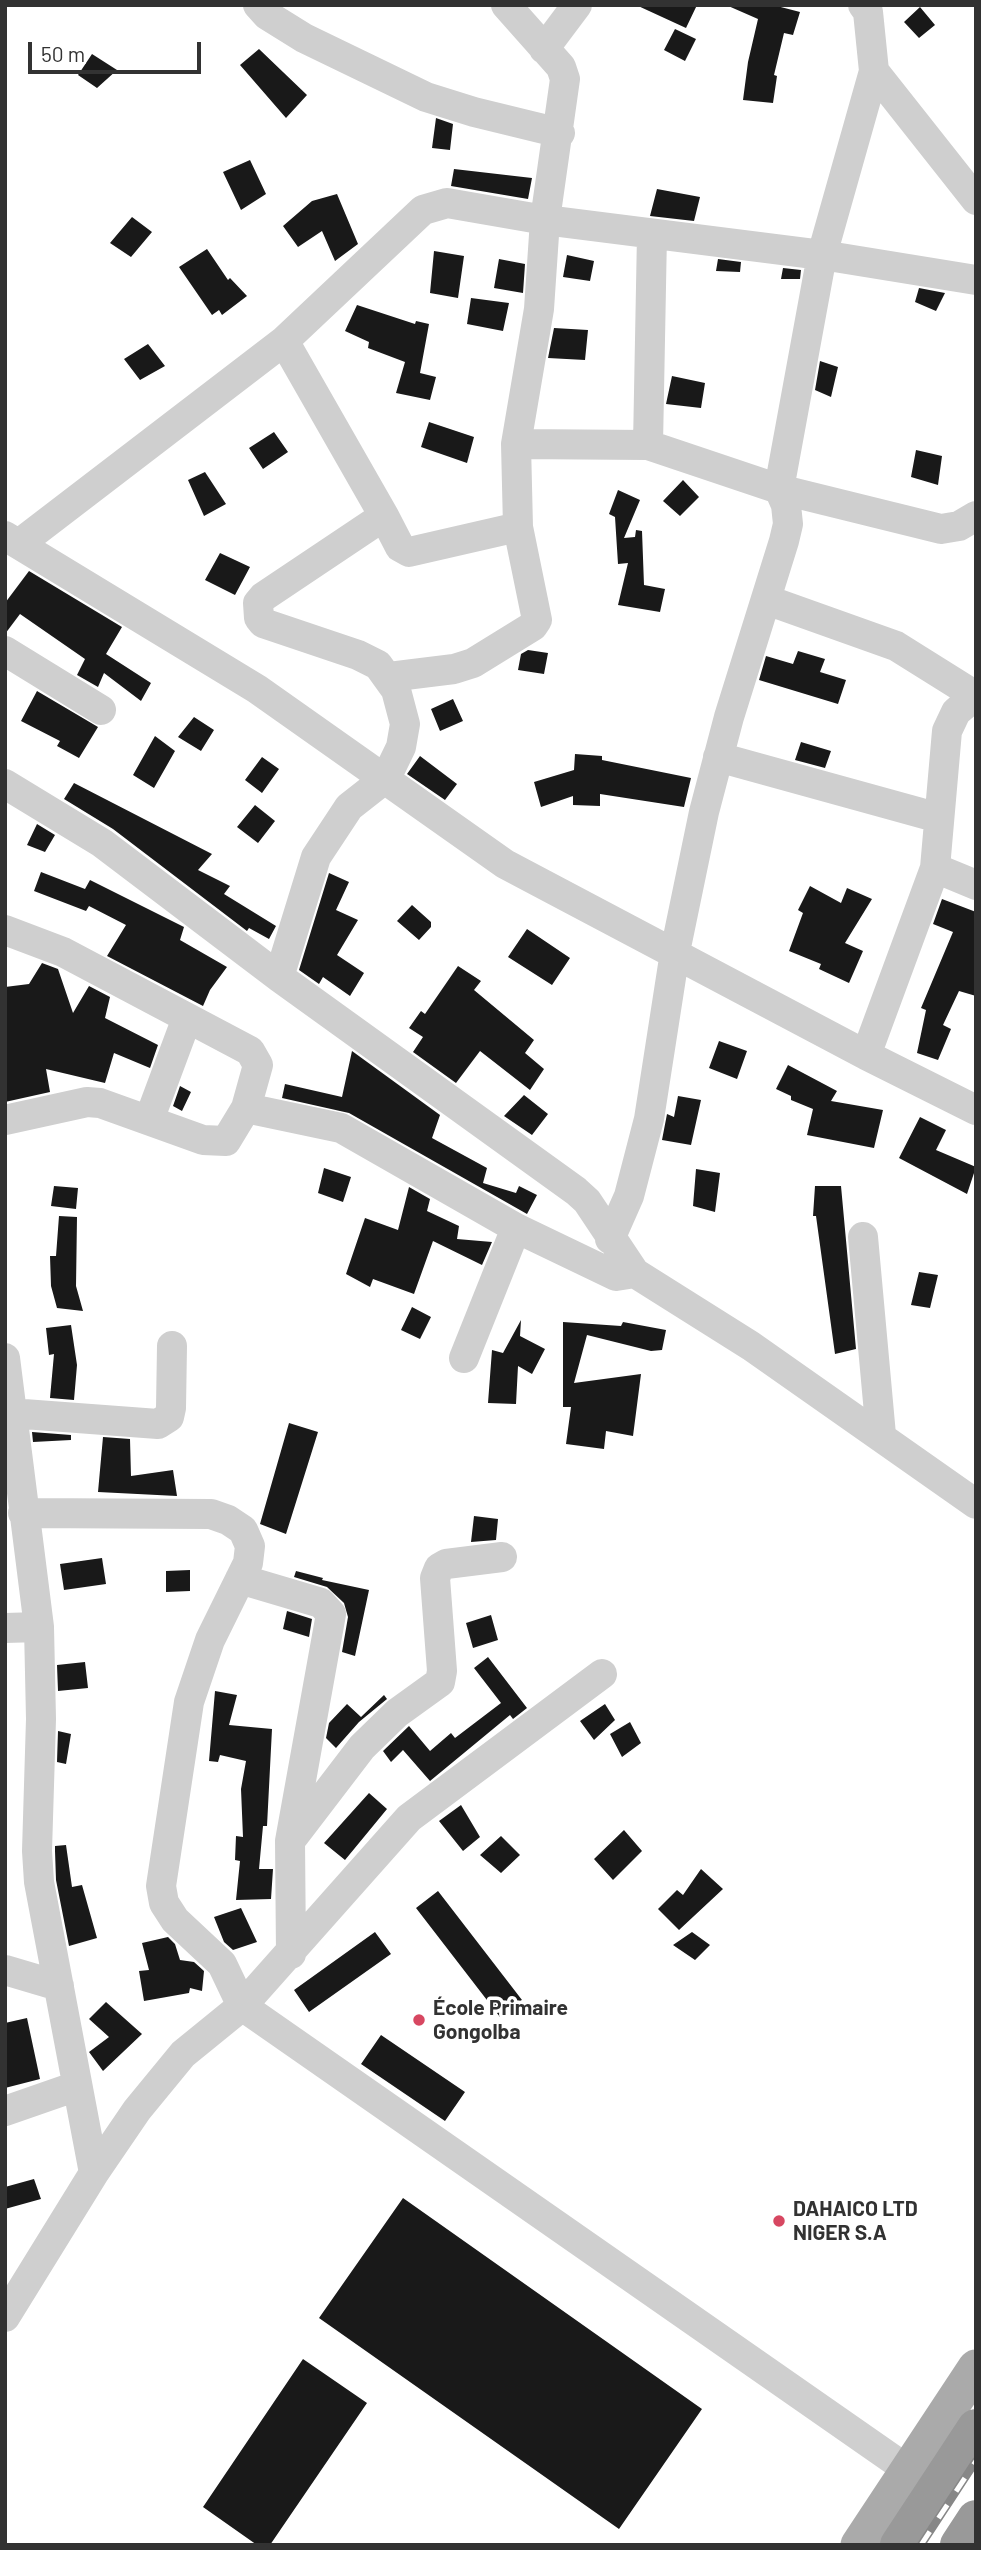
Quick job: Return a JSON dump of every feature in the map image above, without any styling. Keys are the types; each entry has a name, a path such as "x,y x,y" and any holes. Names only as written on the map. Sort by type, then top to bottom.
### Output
{"highway":[{"path":"899,2545 976,2428"},
{"path":"959,2545 976,2519"}],"main road":[{"path":"859,2545 976,2368"}],"street":[{"path":"258,5 267,15 304,38 416,92 474,112 560,133"},
{"path":"389,677 454,669 473,663 536,624 537,616 518,527 516,444 541,298 545,220 560,133 565,79 561,67 506,5"},
{"path":"544,49 577,5"},
{"path":"610,1239 629,1196 649,1119 675,952 718,757 788,524 786,505 779,489 822,255 874,71 868,12 863,5"},
{"path":"874,71 976,200"},
{"path":"976,280 822,255 545,220 447,203 423,210 284,341 12,540 257,689 505,864 866,1055 976,1110"},
{"path":"649,445 652,234"},
{"path":"284,341 400,547 409,552 518,527"},
{"path":"516,444 649,445 779,489 941,529 959,526 976,516"},
{"path":"279,977 316,857 349,807 386,778 401,747 405,724 403,706 389,677 368,658 263,624 257,610 263,597 384,516"},
{"path":"767,600 896,646 976,696 956,712 947,732 935,868 866,1055"},
{"path":"5,651 101,710"},
{"path":"718,757 939,818"},
{"path":"5,784 102,843 279,977 576,1191 587,1201 635,1273 751,1346 976,1504"},
{"path":"935,868 976,885"},
{"path":"5,930 63,952 187,1017 256,1057 258,1065 246,1108 226,1141 215,1143 113,1106 87,1102 5,1120"},
{"path":"149,1120 187,1017"},
{"path":"246,1108 341,1128 516,1228 617,1276 635,1273"},
{"path":"464,1358 516,1228"},
{"path":"863,1237 881,1435"},
{"path":"10,1413 158,1424 169,1417 171,1408 172,1346"},
{"path":"5,1359 18,1530 40,1627 41,1719 37,1851 47,1931 94,2173"},
{"path":"18,1530 220,1517 243,1530 250,1546 248,1563 210,1640 189,1702 161,1886 164,1903 175,1920 222,1964 242,2006 908,2470"},
{"path":"290,1841 362,1747 397,1713 440,1682 442,1671 435,1578 439,1568 446,1564 502,1557"},
{"path":"240,1579 321,1603 331,1614 290,1841 291,1954"},
{"path":"5,1628 40,1627"},
{"path":"5,2317 94,2173 175,2062 242,2006 409,1818 602,1674"},
{"path":"5,1970 59,1986"},
{"path":"5,2111 77,2087"}],"building":[{"path":"636,5 697,5 686,28"},
{"path":"726,5 773,5 800,12 793,35 784,33 774,75 777,76 773,103 743,100 758,19"},
{"path":"920,7 935,25 919,38 904,22"},
{"path":"675,29 696,39 685,61 664,50"},
{"path":"259,49 307,95 286,118 240,65"},
{"path":"92,54 117,70 97,88 78,75"},
{"path":"436,118 453,124 450,150 432,148"},
{"path":"250,160 266,194 241,210 223,172"},
{"path":"454,169 532,178 528,199 451,186"},
{"path":"657,189 700,197 694,221 650,216"},
{"path":"337,194 358,244 335,261 322,231 298,247 283,226 312,201"},
{"path":"132,217 152,232 131,257 110,243"},
{"path":"207,249 228,280 230,278 247,296 222,315 219,310 212,315 179,267"},
{"path":"434,251 464,256 458,298 430,293"},
{"path":"567,255 594,261 590,281 563,277"},
{"path":"499,259 525,264 523,293 494,288"},
{"path":"718,259 741,262 740,272 716,271"},
{"path":"783,268 801,270 800,279 781,279"},
{"path":"919,288 945,293 936,311 915,302"},
{"path":"471,298 509,303 503,331 467,324"},
{"path":"357,305 415,324 416,321 429,324 420,373 436,377 430,400 396,393 405,362 368,348 369,342 345,331"},
{"path":"554,328 588,330 585,360 548,358"},
{"path":"148,344 165,366 140,380 124,359"},
{"path":"820,361 838,367 831,397 815,390"},
{"path":"672,376 705,383 701,408 666,404"},
{"path":"429,422 474,437 467,463 421,447"},
{"path":"274,432 288,452 263,469 249,448"},
{"path":"916,450 942,456 938,485 911,477"},
{"path":"205,472 226,504 204,516 188,480"},
{"path":"683,480 699,497 680,516 663,501"},
{"path":"618,490 640,500 624,538 635,537 636,530 642,531 644,585 665,589 660,612 618,605 628,563 618,564 615,517 609,514"},
{"path":"220,553 250,567 235,595 205,580"},
{"path":"29,571 122,627 106,654 151,683 141,701 104,673 98,687 77,675 85,659 20,614 5,634 5,603"},
{"path":"528,650 548,653 544,674 518,670 521,654"},
{"path":"798,651 825,659 820,672 846,680 838,704 759,680 766,656 793,664"},
{"path":"37,691 98,727 79,758 57,746 60,741 21,721"},
{"path":"453,699 463,721 440,731 431,709"},
{"path":"194,717 214,730 201,751 178,737"},
{"path":"155,736 175,751 154,788 133,775"},
{"path":"801,742 831,751 825,768 795,760"},
{"path":"575,754 602,756 602,760 691,778 684,807 600,794 600,806 573,805 573,796 541,807 534,782 574,770"},
{"path":"420,756 457,784 445,800 407,774"},
{"path":"262,757 279,769 262,793 245,780"},
{"path":"74,783 212,854 198,870 230,886 224,894 276,926 269,939 249,928 247,931 113,829 64,799"},
{"path":"255,805 275,821 258,843 237,827"},
{"path":"37,824 55,835 45,852 27,845"},
{"path":"41,872 85,889 90,880 184,927 180,940 227,967 210,990 203,1006 107,956 126,925 89,906 86,911 34,891"},
{"path":"329,873 349,882 336,910 358,920 337,955 364,973 350,996 323,977 319,984 299,970"},
{"path":"810,886 841,903 847,888 872,899 845,943 863,951 849,983 819,969 821,964 789,951 803,913 798,910"},
{"path":"942,899 976,912 976,996 959,991 943,1025 951,1029 938,1060 917,1053 926,1010 921,1008 953,932 933,924"},
{"path":"412,905 431,922 431,927 419,940 397,921"},
{"path":"527,929 570,958 552,985 508,957"},
{"path":"42,963 58,969 73,1013 89,986 110,997 105,1018 158,1045 150,1068 114,1053 105,1083 46,1069 50,1092 5,1102 5,987 29,984"},
{"path":"458,966 481,981 474,990 534,1040 525,1053 544,1069 530,1090 480,1051 456,1083 413,1052 423,1037 409,1028 421,1011 425,1014"},
{"path":"719,1041 747,1051 737,1079 709,1068"},
{"path":"352,1051 440,1115 432,1138 487,1168 483,1183 516,1193 519,1186 537,1195 527,1214 349,1113 282,1098 285,1084 342,1097"},
{"path":"788,1065 837,1091 831,1101 883,1110 874,1148 807,1135 813,1109 791,1100 791,1096 776,1089"},
{"path":"180,1086 191,1092 182,1111 173,1106"},
{"path":"524,1095 548,1114 532,1135 504,1116"},
{"path":"678,1096 701,1100 691,1145 662,1140 667,1114 674,1117"},
{"path":"920,1117 946,1130 936,1150 976,1167 967,1194 899,1158"},
{"path":"324,1168 351,1177 343,1202 318,1193"},
{"path":"696,1169 720,1173 715,1212 693,1206"},
{"path":"54,1186 78,1188 76,1209 51,1206"},
{"path":"815,1186 841,1186 856,1349 835,1354 816,1216 813,1216"},
{"path":"409,1187 430,1199 427,1211 459,1226 457,1239 492,1242 482,1265 433,1241 414,1294 373,1279 370,1287 346,1274 365,1218 398,1230"},
{"path":"59,1216 77,1217 76,1286 83,1311 57,1308 51,1286 50,1256 56,1256"},
{"path":"919,1272 938,1275 930,1308 911,1305"},
{"path":"412,1307 431,1317 420,1339 401,1330"},
{"path":"521,1320 520,1336 545,1349 532,1374 518,1366 516,1404 488,1403 492,1350 503,1353"},
{"path":"563,1322 621,1326 623,1322 666,1330 662,1350 651,1351 587,1335 574,1383 641,1374 633,1436 606,1431 604,1449 566,1444 571,1407 563,1407"},
{"path":"71,1325 77,1365 74,1400 50,1398 54,1354 49,1355 46,1328"},
{"path":"289,1423 318,1432 286,1534 260,1524"},
{"path":"32,1432 71,1435 71,1440 33,1442"},
{"path":"103,1437 130,1439 131,1476 173,1470 177,1496 98,1492"},
{"path":"474,1516 498,1519 496,1540 471,1542"},
{"path":"102,1558 106,1584 64,1590 60,1564"},
{"path":"190,1570 190,1591 166,1592 166,1571"},
{"path":"296,1571 323,1578 322,1580 369,1590 355,1656 342,1652 348,1617 344,1603 327,1587 294,1577"},
{"path":"287,1611 312,1619 309,1637 283,1629"},
{"path":"491,1615 498,1640 473,1648 466,1623"},
{"path":"488,1657 527,1708 513,1719 510,1715 430,1781 403,1750 391,1762 383,1751 409,1726 430,1751 451,1733 455,1738 501,1703 474,1668"},
{"path":"85,1662 88,1688 58,1691 57,1665"},
{"path":"215,1691 237,1695 229,1725 272,1729 267,1826 263,1826 259,1869 273,1869 271,1899 236,1900 240,1861 235,1860 236,1836 243,1837 241,1789 246,1761 220,1755 218,1762 209,1761"},
{"path":"384,1695 387,1699 359,1722 336,1748 326,1738 329,1723 347,1704 361,1717"},
{"path":"605,1704 615,1720 594,1740 580,1721"},
{"path":"630,1722 641,1743 622,1757 610,1734"},
{"path":"58,1731 71,1734 66,1764 57,1762"},
{"path":"369,1793 387,1809 345,1860 324,1843"},
{"path":"461,1805 480,1837 463,1851 439,1821"},
{"path":"624,1830 642,1851 613,1880 594,1859"},
{"path":"501,1836 520,1855 501,1873 480,1855"},
{"path":"66,1845 72,1887 82,1885 97,1938 69,1946 56,1880 55,1851 55,1846"},
{"path":"701,1869 723,1889 679,1930 658,1909 677,1890 683,1895"},
{"path":"438,1891 522,2000 500,2017 416,1908"},
{"path":"241,1908 257,1942 233,1950 224,1942 214,1917"},
{"path":"375,1932 391,1954 309,2012 294,1990"},
{"path":"692,1932 710,1945 695,1960 673,1945"},
{"path":"168,1937 175,1944 180,1960 194,1962 204,1971 202,1991 190,1988 189,1993 144,2001 139,1971 149,1970 142,1943"},
{"path":"106,2002 142,2034 103,2071 89,2052 109,2037 89,2019"},
{"path":"27,2018 40,2079 5,2088 5,2023"},
{"path":"381,2035 465,2092 445,2121 361,2064"},
{"path":"34,2179 41,2199 5,2209 5,2187"},
{"path":"403,2198 702,2409 619,2529 319,2318"},
{"path":"303,2359 367,2403 270,2545 257,2545 203,2507"}],"railway":[{"path":"921,2545 976,2461"}],"place":[{"name":"École Primaire Gongolba","path":"419,2020"},
{"name":"DAHAICO LTD NIGER S.A","path":"779,2221"}]}
